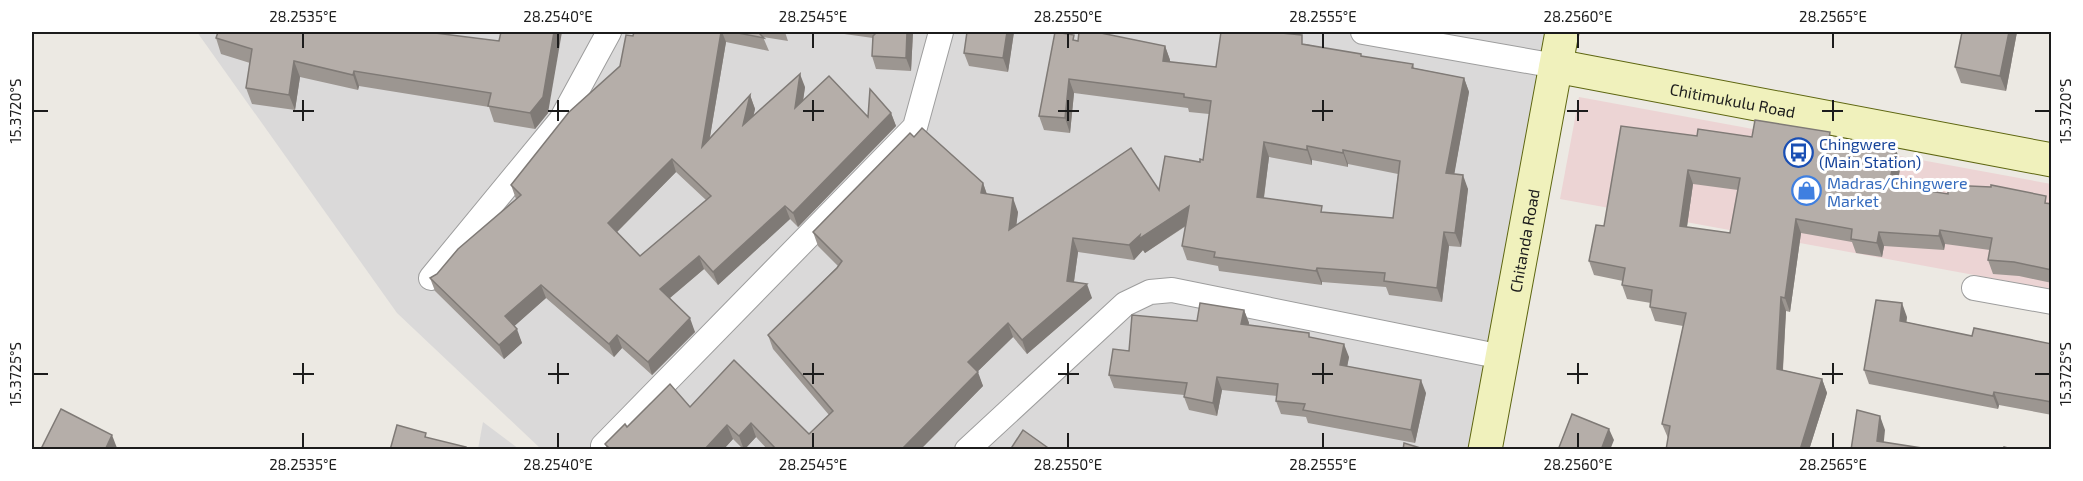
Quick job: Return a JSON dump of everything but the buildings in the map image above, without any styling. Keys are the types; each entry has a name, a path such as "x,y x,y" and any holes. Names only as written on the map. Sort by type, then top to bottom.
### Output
{"street":[{"path":"431,278 561,120 609,32"},
{"path":"603,446 915,127 941,32"},
{"path":"1364,32 1556,66"},
{"name":"Chitanda Road","path":"1485,450 1562,32"},
{"name":"Chitimukulu Road","path":"1556,66 2052,160"},
{"path":"1974,288 2052,302"},
{"path":"967,450 1125,304 1150,292 1172,290 1502,357"}],"shaded area":[{"path":"197,32 1570,32 1494,450 541,449 397,313"},
{"name":"Madras/Chingwere Market","path":"1579,97 2051,184 2051,289 1560,199"},
{"path":"483,422 519,449 478,449"}],"place":[{"name":"Chingwere (Main Station)","path":"1798,152"},
{"name":"Madras/Chingwere Market","path":"1806,191"}]}
